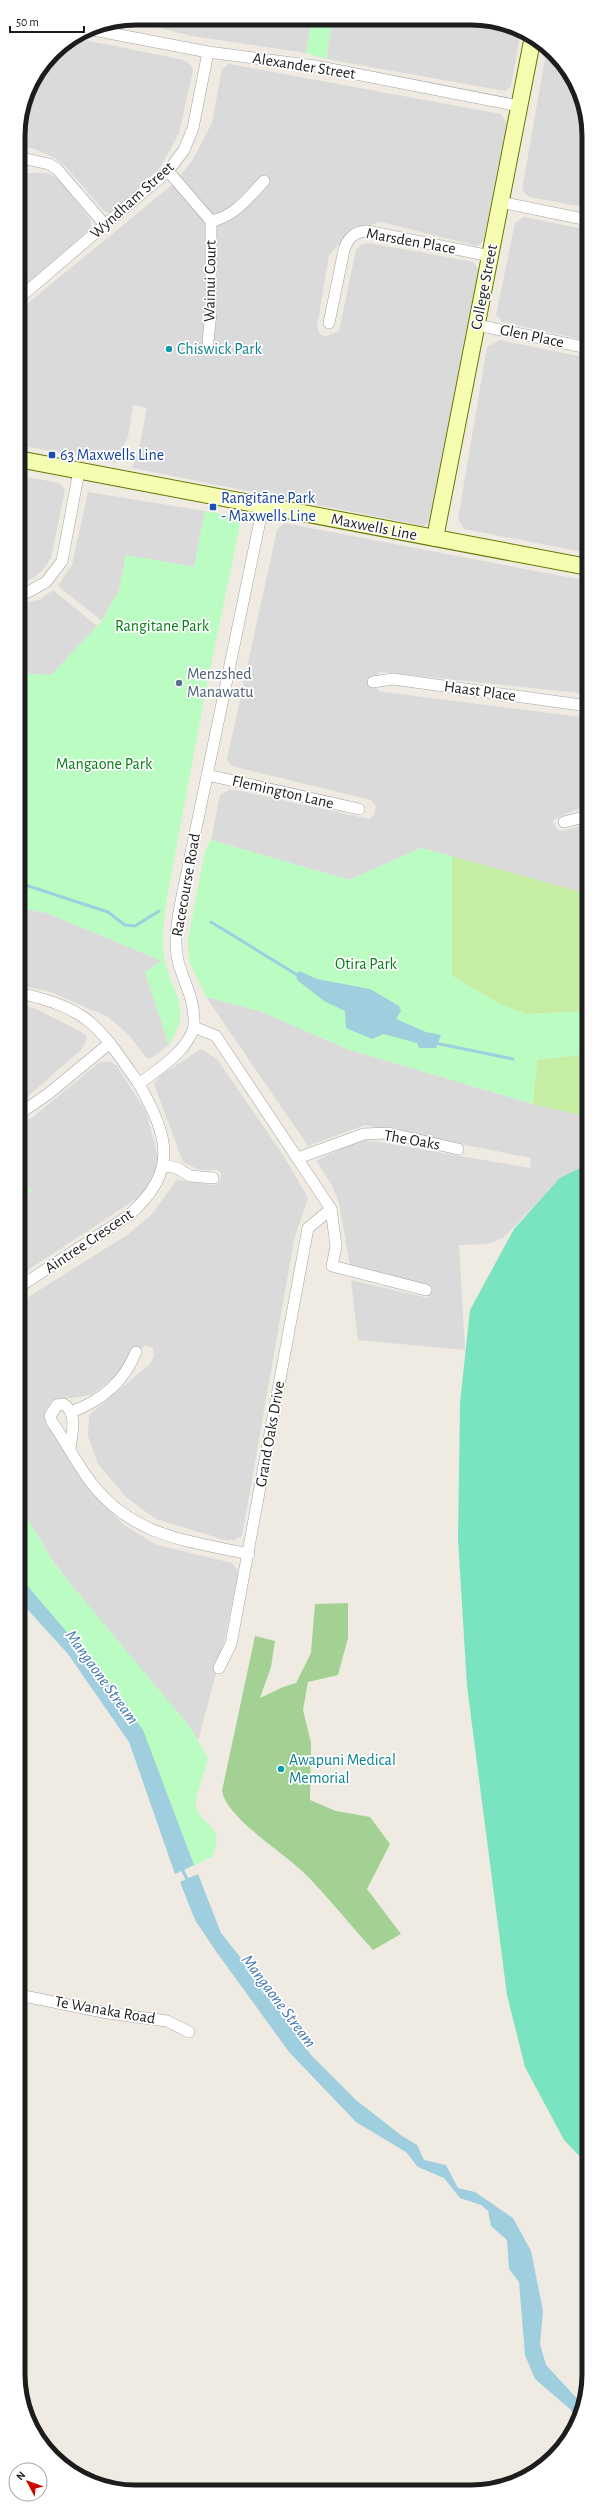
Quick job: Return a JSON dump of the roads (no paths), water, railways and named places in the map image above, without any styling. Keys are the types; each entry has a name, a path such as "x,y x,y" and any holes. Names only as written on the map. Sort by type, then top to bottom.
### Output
{"main road":[{"name":"College Street","path":"435,538 531,44"},
{"name":"Maxwells Line","path":"25,460 582,566"}],"street":[{"name":"Alexander Street","path":"109,29 208,52 315,66 519,106"},
{"name":"Wyndham Street","path":"25,293 168,171 184,150 193,128 208,52"},
{"path":"26,159 48,164 57,169 105,225"},
{"name":"Wainui Court","path":"168,171 211,221 211,313 208,341"},
{"name":"Wainui Court","path":"211,221 224,219 241,205 264,181"},
{"path":"500,202 582,219"},
{"name":"Marsden Place","path":"329,323 347,241 360,232 367,231 490,256"},
{"name":"Glen Place","path":"477,325 582,347"},
{"path":"25,593 46,582 62,561 79,471"},
{"name":"Racecourse Road","path":"194,1027 194,1006 178,960 176,936 207,775 263,506"},
{"name":"Haast Place","path":"373,682 393,679 582,705"},
{"name":"Flemington Lane","path":"207,775 359,809"},
{"path":"564,822 582,818"},
{"name":"Aintree Crescent","path":"25,995 69,1007 93,1024 110,1043 139,1084 164,1137 165,1154 163,1165 153,1189 142,1204 128,1216 25,1283"},
{"path":"139,1084 177,1053 191,1036 194,1027 210,1032 216,1036 331,1209 336,1246 332,1266 426,1290"},
{"path":"25,1110 48,1094 110,1043"},
{"name":"The Oaks","path":"298,1158 364,1134 388,1133 458,1149"},
{"path":"163,1165 177,1168 190,1176 213,1178"},
{"name":"Grand Oaks Drive","path":"219,1668 231,1644 249,1554 308,1228 331,1209"},
{"path":"71,1412 82,1408 108,1392 128,1371 136,1352"},
{"path":"70,1448 74,1428 71,1412 63,1404 57,1405 50,1416 93,1485 122,1513 138,1523 174,1538 249,1554"},
{"name":"Te Wanaka Road","path":"25,1996 108,2013 168,2021 189,2032"}],"water":[{"path":"299,971 317,979 370,989 399,1006 401,1011 396,1019 426,1032 441,1035 436,1048 419,1048 417,1043 383,1034 372,1039 346,1028 345,1011 324,1001 297,980 296,974"},
{"path":"25,1583 95,1665 143,1730 194,1865 175,1874 129,1742 68,1654 25,1607"},
{"path":"198,1874 221,1933 248,1967 311,2055 356,2100 402,2136 417,2145 424,2160 446,2165 458,2188 475,2192 513,2218 531,2251 543,2311 540,2344 546,2365 579,2400 574,2416 570,2409 535,2379 525,2355 519,2282 509,2269 507,2240 491,2226 488,2211 481,2205 460,2198 444,2178 418,2167 406,2152 356,2122 289,2052 195,1920 180,1882"}],"waterway":[{"path":"25,885 108,912 125,925 135,926 159,911"},
{"path":"211,922 299,976"},
{"path":"435,1043 513,1059"},
{"name":"Mangaone Stream","path":"181,1867 188,1881"}],"place":[{"name":"Chiswick Park","path":"169,349"},
{"name":"63 Maxwells Line","path":"52,455"},
{"name":"Rangitāne Park - Maxwells Line","path":"213,507"},
{"name":"Menzshed Manawatu","path":"179,683"},
{"name":"Awapuni Medical Memorial","path":"281,1769"}],"park label":[{"name":"Rangitane Park","path":"162,626"},
{"name":"Mangaone Park","path":"104,764"},
{"name":"Otira Park","path":"366,964"}]}
